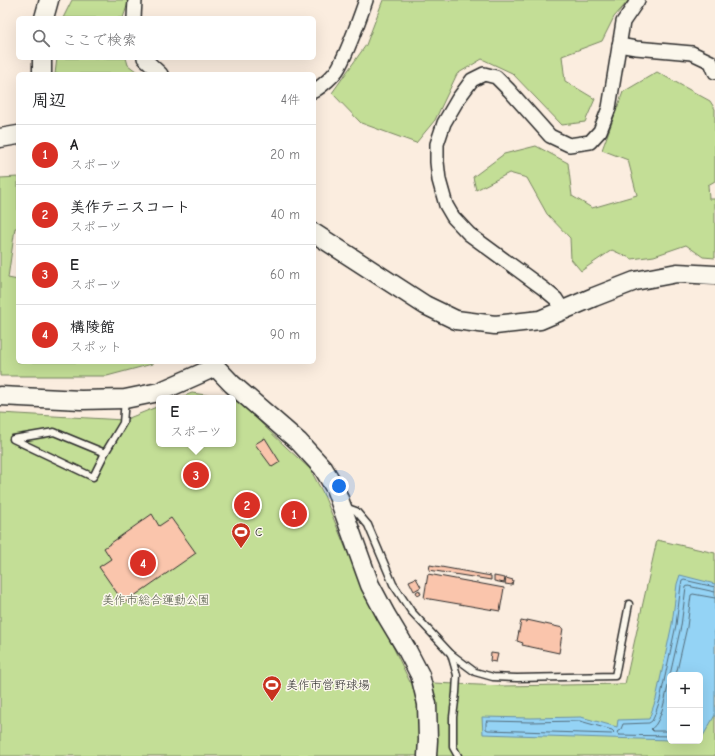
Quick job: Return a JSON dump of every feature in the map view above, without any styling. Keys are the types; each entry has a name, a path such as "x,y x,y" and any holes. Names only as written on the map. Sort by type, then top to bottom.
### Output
{"street":[{"path":"45,16 50,0"},
{"path":"134,16 135,0"},
{"path":"316,90 322,87 338,69 353,36 366,0"},
{"path":"563,310 556,299 469,234 453,217 446,205 439,180 437,144 444,123 458,99 472,80 484,74 496,77 550,136 569,145 590,142 600,131 609,108 623,22 638,0"},
{"path":"619,45 692,53 711,62 715,72"},
{"path":"42,60 42,72"},
{"path":"146,60 159,72"},
{"path":"0,138 16,135"},
{"path":"316,234 425,305 456,320 495,325 540,320 635,281 677,273 715,275"},
{"path":"0,396 81,400 125,399 158,392 202,373 212,364 232,384 299,442 323,468 335,488 370,585 420,675 427,704 427,756"}],"lane":[{"path":"105,453 54,432 13,439 93,477 123,423 125,399"},
{"path":"342,506 356,511 368,525 393,584 411,611 451,654 475,672 493,677 516,678 615,676 629,604"},
{"path":"451,654 457,675 453,717 453,747 458,756"}],"green space":[{"path":"72,0 129,0 124,16 64,16"},
{"path":"383,0 629,0 614,17 602,41 562,56 565,81 595,99 585,122 562,125 512,73 482,59 457,74 435,120 416,143 361,123 332,93 366,45"},
{"path":"57,60 127,60 128,65 137,72 55,72"},
{"path":"657,72 710,101 715,109 715,181 708,185 709,199 715,199 715,258 703,257 686,245 654,256 632,259 612,250 581,271 571,259 570,238 547,214 527,178 509,173 476,190 473,177 504,154 536,146 568,163 572,196 592,208 637,195 628,160 602,150 623,92"},
{"path":"16,177 16,228 8,278 16,280 16,364 152,364 107,376 0,376 0,178"},
{"path":"192,393 206,395 187,395"},
{"name":"美作市総合運動公園","path":"237,400 310,469 323,493 346,549 410,682 502,686 625,684 657,540 715,553 715,756 0,756 0,413 124,420 156,407 156,447 236,447"}],"water":[{"path":"680,575 715,584 715,715 703,736 703,672 667,672 667,740 483,734 482,717 581,717 617,727 618,720 649,719 656,699 672,624 677,584"}],"building":[{"path":"265,438 280,462 272,467 255,444"},
{"path":"152,514 159,526 171,518 196,553 124,603 99,567 111,559 104,548"},
{"path":"430,565 491,576 491,580 429,570"},
{"path":"428,574 504,588 500,611 424,598"},
{"path":"494,576 505,578 504,583 494,581"},
{"path":"416,578 421,587 414,591 409,581"},
{"path":"506,578 513,580 512,585 505,584"},
{"path":"419,590 421,594 418,596 416,592"},
{"path":"527,620 563,628 559,653 522,645 523,643 517,641 521,621 526,622"},
{"path":"491,653 498,654 496,662 490,661"}],"place":[{"name":"E","path":"196,475"},
{"name":"美作テニスコート","path":"247,505"},
{"name":"A","path":"294,514"},
{"name":"C","path":"241,549"},
{"name":"構陵館","path":"143,563"},
{"name":"美作市営野球場","path":"272,702"}]}
